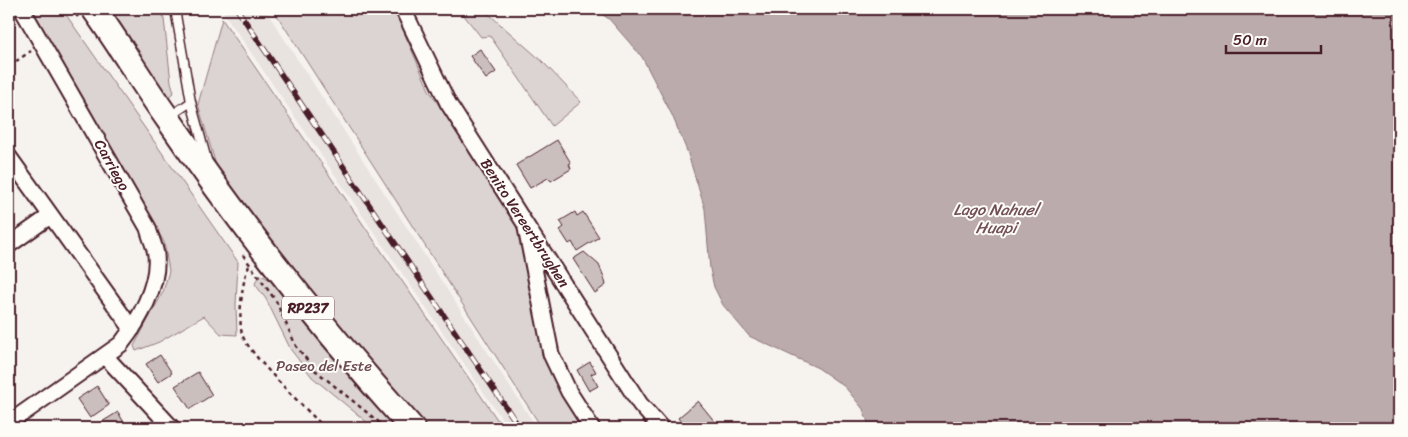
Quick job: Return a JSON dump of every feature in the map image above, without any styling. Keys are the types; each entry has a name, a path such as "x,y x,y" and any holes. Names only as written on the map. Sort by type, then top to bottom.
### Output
{"main road":[{"name":"RP237","path":"94,9 167,119 259,244 321,324 412,428"}],"street":[{"name":"Carriego","path":"9,423 121,344 132,329 152,287 156,255 148,228 22,9"},
{"name":"Benito Vereertbrughen","path":"403,9 448,103 524,219 640,404 661,428"},
{"path":"9,157 132,329"},
{"path":"9,245 50,216"},
{"path":"524,219 551,354 569,392 592,428"},
{"path":"105,356 172,428"}],"lane":[{"path":"175,9 191,102 213,181"},
{"path":"167,119 191,102"}],"path":[{"path":"9,66 43,43"},
{"path":"259,244 246,272 242,300 242,334 261,362 325,428"}],"shaded area":[{"path":"221,9 265,9 537,428 508,428"}],"green space":[{"path":"30,9 62,9 238,262 237,335 221,334 204,316 159,342 136,351 134,346 163,292 169,271 164,242"},
{"path":"104,9 160,9 164,19 171,82 174,92 166,99"},
{"path":"273,9 394,9 429,90 518,228 546,364 584,428 542,428"},
{"path":"459,9 483,9 543,62 581,102 552,126 490,36 481,37"},
{"path":"222,19 503,428 426,428 325,310 218,172 198,104"},
{"name":"Paseo del Este","path":"259,274 274,282 397,428 374,428 312,377 291,350 266,299 255,284"}],"water":[{"name":"Lago Nahuel Huapi","path":"594,9 1399,9 1399,428 870,428 863,409 845,387 818,368 749,336 723,305 714,287 710,269 705,209 687,151 672,115 642,57 609,19"}],"building":[{"path":"480,49 496,72 486,79 470,56"},
{"path":"557,140 571,163 569,164 571,169 551,181 548,178 530,188 516,165"},
{"path":"575,212 577,216 583,212 599,237 577,251 572,242 569,244 560,230 564,227 560,221"},
{"path":"584,252 599,265 604,277 606,285 595,293 573,259"},
{"path":"160,355 172,373 158,382 146,364"},
{"path":"590,362 596,372 591,374 598,386 589,391 577,370"},
{"path":"198,372 212,395 190,409 175,386"},
{"path":"97,386 109,405 90,418 77,399"},
{"path":"698,401 720,428 686,428 678,418"},
{"path":"118,412 126,426 122,428 99,428 97,425"},
{"path":"282,424 285,428 274,428"}],"railway":[{"path":"237,9 520,428"}]}
